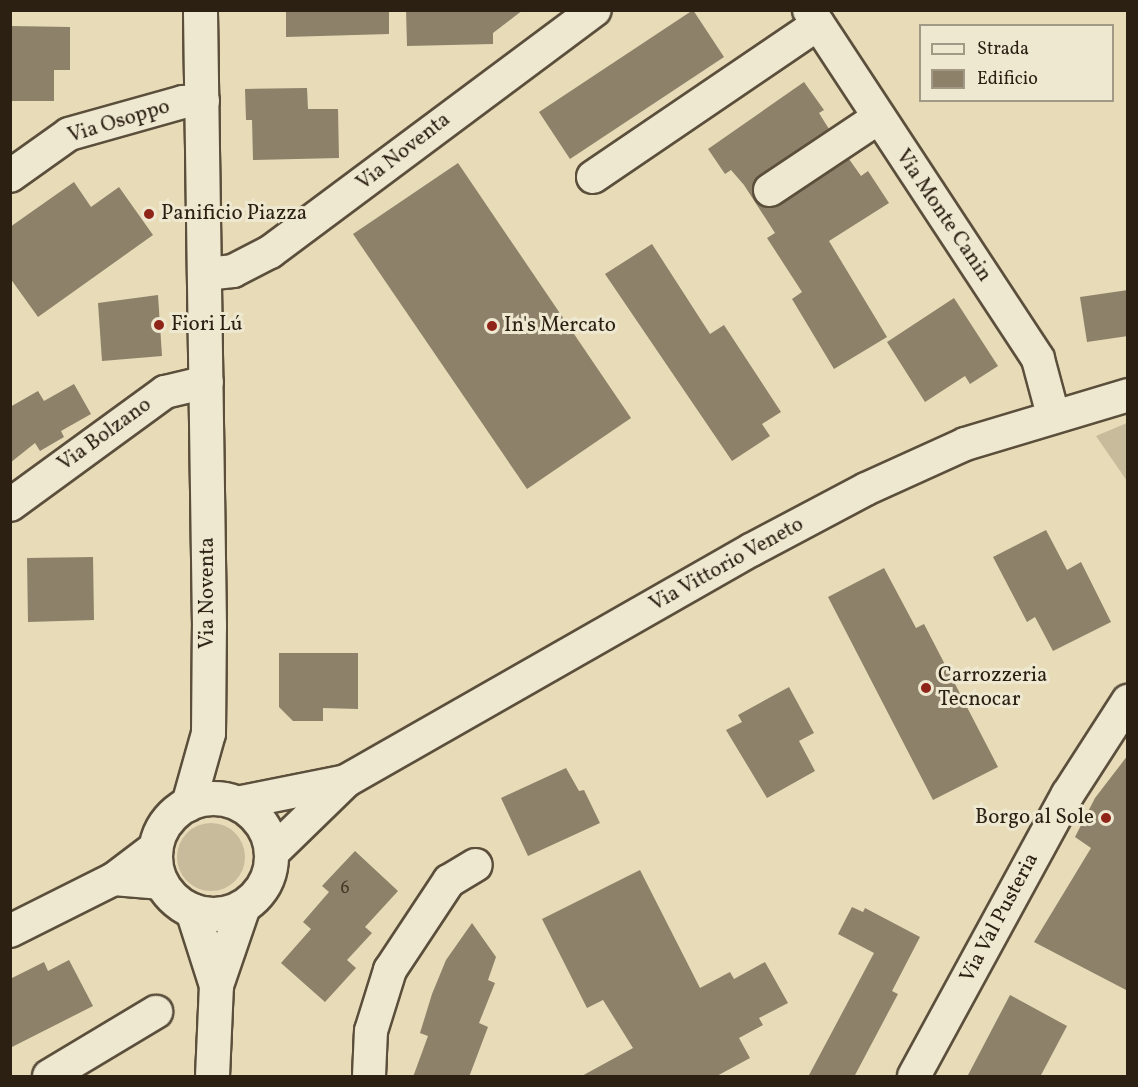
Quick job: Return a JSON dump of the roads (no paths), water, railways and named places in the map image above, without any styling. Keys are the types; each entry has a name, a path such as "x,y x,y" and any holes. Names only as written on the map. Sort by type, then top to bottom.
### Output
{"street":[{"name":"Via Noventa","path":"188,804 208,733 207,382 200,10"},
{"name":"Via Noventa","path":"205,274 233,271 270,252 595,10"},
{"name":"Via Monte Canin","path":"593,177 813,17 1038,359 1053,415"},
{"name":"Via Osoppo","path":"10,176 69,134 183,102 203,101"},
{"path":"770,190 878,118"},
{"name":"Via Bolzano","path":"10,505 165,392 188,383 207,382"},
{"name":"Via Vittorio Veneto","path":"271,854 346,781 866,489 965,444 1053,415 1128,395"},
{"name":"Via Val Pusteria","path":"914,1077 1068,794 1128,701"},
{"name":"Via Noventa","path":"208,733 233,802"},
{"name":"Via Vittorio Veneto","path":"233,802 346,781"},
{"path":"212,1077 216,985 243,906 264,884 271,854 261,824 233,802 208,798 188,804 165,823 156,847 156,865 162,883 175,900 192,910 219,914 243,906"},
{"path":"10,931 114,879 156,847"},
{"path":"369,1077 371,1031 390,970 449,881 476,865"},
{"path":"114,879 162,883"},
{"path":"192,910 216,985"},
{"path":"49,1077 156,1012"}],"place":[{"name":"Panificio Piazza","path":"149,214"},
{"name":"Fiori Lú","path":"159,325"},
{"name":"In's Mercato","path":"492,326"},
{"name":"Carrozzeria Tecnocar","path":"926,688"},
{"name":"Borgo al Sole","path":"1106,818"}]}
